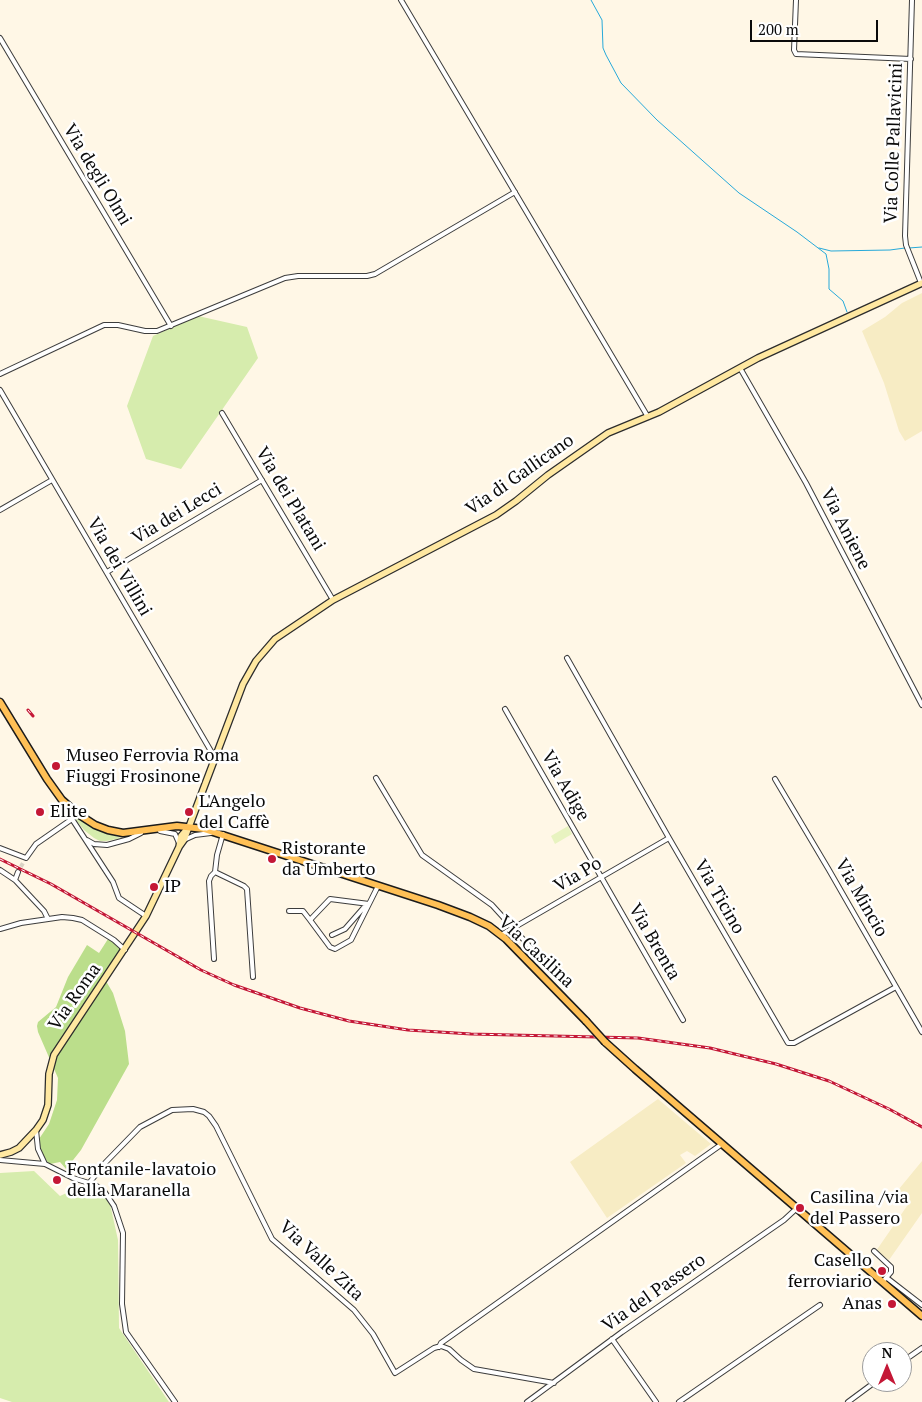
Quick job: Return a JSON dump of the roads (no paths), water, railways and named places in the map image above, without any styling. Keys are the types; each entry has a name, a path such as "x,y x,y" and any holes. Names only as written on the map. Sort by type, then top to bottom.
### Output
{"main road":[{"name":"Via Casilina","path":"0,702 47,779 64,802 102,829 118,832 143,832 189,826 222,834 470,917 487,925 501,935 605,1042 635,1069 884,1280 922,1316"}],"street":[{"path":"401,0 648,417"},
{"path":"796,0 794,50 796,54 911,59"},
{"name":"Via Colle Pallavicini","path":"912,0 905,236 906,245 922,283"},
{"name":"Via degli Olmi","path":"0,38 171,326"},
{"path":"0,374 102,326 120,325 150,332 171,326 285,278 296,276 367,276 377,274 515,192"},
{"name":"Via di Gallicano","path":"189,826 243,684 256,661 281,635 334,600 496,514 598,439 615,429 648,417 765,355 922,283"},
{"name":"Via Aniene","path":"740,368 806,483 922,705"},
{"name":"Via dei Villini","path":"0,390 215,758"},
{"name":"Via dei Platani","path":"222,413 334,600"},
{"path":"0,510 52,480"},
{"name":"Via dei Lecci","path":"106,572 262,480"},
{"name":"Via Ticino","path":"567,658 669,838 789,1043 794,1044 896,987"},
{"name":"Via Adige","path":"504,708 601,878"},
{"path":"376,778 422,855 489,902 563,983"},
{"name":"Via Mincio","path":"775,779 922,1032"},
{"path":"64,802 72,819 113,882 119,898 146,916"},
{"path":"23,863 36,844 72,819"},
{"name":"Via Roma","path":"179,847 184,840 189,826"},
{"name":"Via Roma","path":"0,1155 16,1150 43,1120 47,1108 50,1070 54,1055 146,916 176,854 182,834 189,826"},
{"path":"152,830 175,834 179,840 179,847"},
{"path":"85,839 94,844 107,845 129,839 143,832"},
{"path":"184,840 201,834 222,834 215,872 209,881 214,959"},
{"name":"Via Po","path":"501,935 669,838"},
{"path":"0,848 26,858"},
{"path":"0,870 15,880 44,911 48,919"},
{"path":"15,880 18,872"},
{"path":"215,872 247,889 253,977"},
{"name":"Via Brenta","path":"601,878 683,1020"},
{"path":"289,911 303,911 330,947 336,949 352,938 378,886"},
{"path":"310,920 329,900 368,904"},
{"path":"332,935 345,929 368,904"},
{"path":"0,929 21,923 73,918 82,920 114,940 125,950"},
{"name":"Via Valle Zita","path":"90,1182 105,1163 140,1127 172,1110 193,1109 204,1112 214,1122 272,1239 354,1310 373,1334 395,1373 434,1348 439,1347"},
{"path":"36,1130 39,1152 44,1164"},
{"path":"554,1383 474,1368 449,1349 439,1347 441,1343 722,1144"},
{"path":"0,1160 44,1164 73,1178 90,1182 104,1191 110,1198 123,1233 122,1304 126,1332 175,1402"},
{"name":"Via del Passero","path":"527,1402 612,1339 784,1220 797,1208"},
{"path":"874,1251 891,1268 892,1272 884,1280 922,1305"},
{"path":"679,1402 820,1305"},
{"path":"612,1339 656,1402"},
{"path":"848,1402 862,1392"}],"waterway":[{"path":"591,0 602,20 603,48 621,83 657,120 739,193 826,254 829,269 829,289 843,301 847,312"},
{"path":"909,248 922,247"},
{"path":"819,248 831,251 905,248"}],"tunnel":[{"path":"18,872 23,863"}],"railway":[{"path":"28,710 33,716"},
{"path":"0,859 51,884 201,970 234,985 300,1008 349,1021 408,1030 471,1034 638,1038 710,1048 776,1064 829,1081 889,1109 922,1127"}],"place":[{"name":"Museo Ferrovia Roma Fiuggi Frosinone","path":"56,766"},
{"name":"Elite","path":"40,812"},
{"name":"L'Angelo del Caffè","path":"189,812"},
{"name":"Ristorante da Umberto","path":"272,859"},
{"name":"IP","path":"154,887"},
{"name":"Fontanile-lavatoio della Maranella","path":"57,1180"},
{"name":"Casilina /via del Passero","path":"800,1208"},
{"name":"Casello ferroviario","path":"882,1271"},
{"name":"Anas","path":"892,1304"}]}
